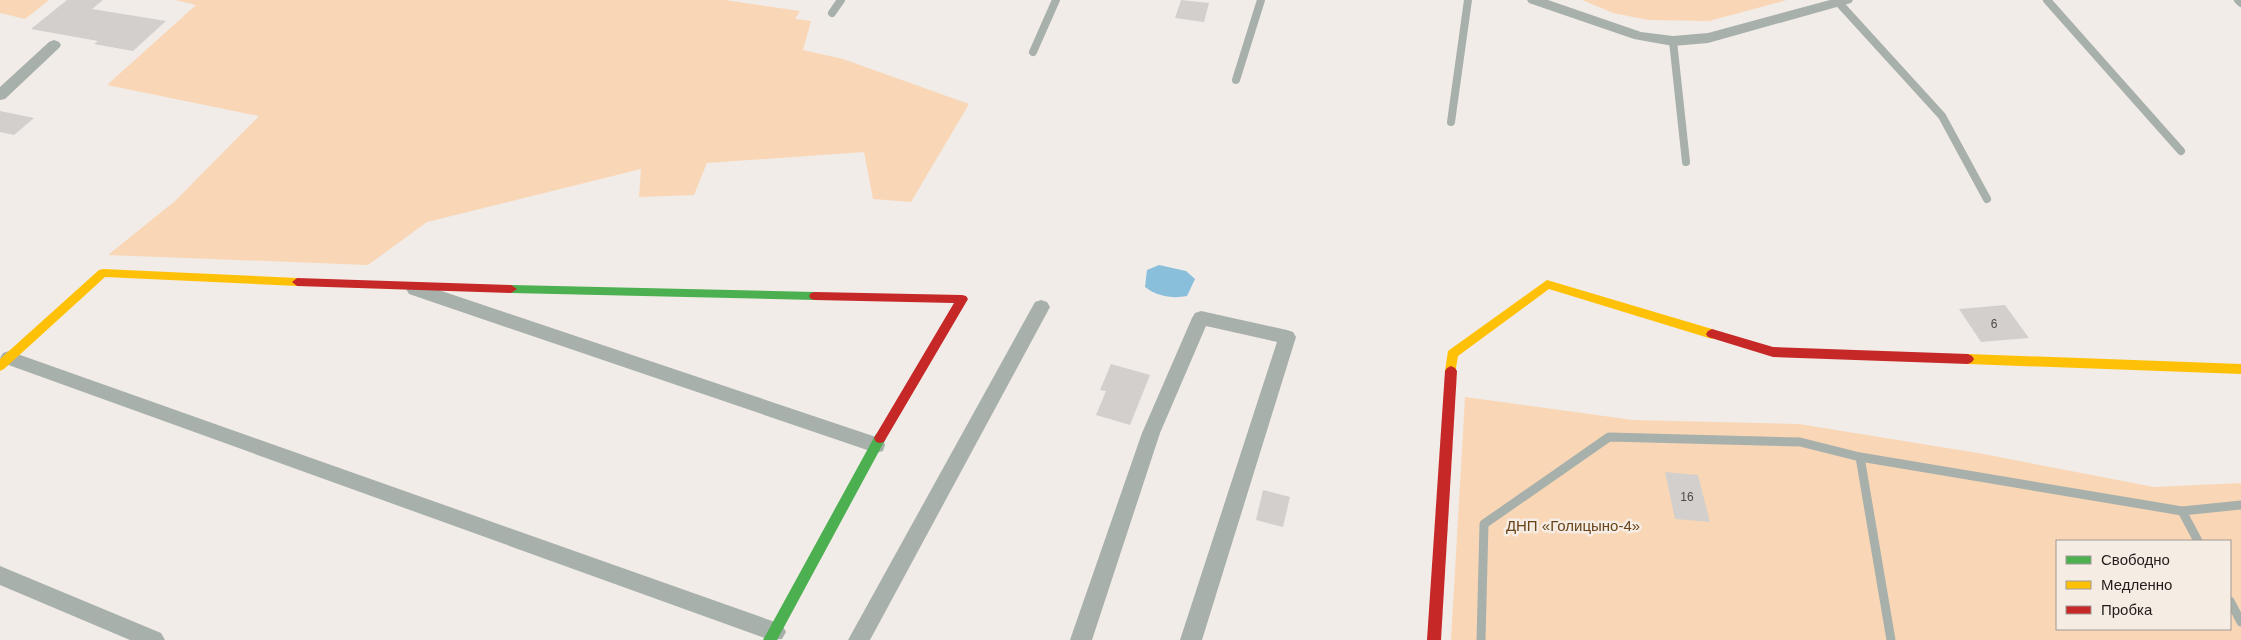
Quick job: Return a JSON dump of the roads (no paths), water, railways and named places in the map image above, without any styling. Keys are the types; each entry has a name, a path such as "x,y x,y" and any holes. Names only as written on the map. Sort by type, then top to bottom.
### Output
{"street":[{"path":"1534,0 1639,36 1673,41 1708,38 1842,1"},
{"path":"0,95 54,45"},
{"path":"103,273 408,287 962,299 876,445 772,636 4,362 103,273"},
{"path":"1434,640 1452,354 1547,284 1773,352 2241,369"},
{"path":"408,287 876,445"},
{"path":"859,640 1041,307"},
{"path":"1081,640 1151,433 1201,318 1286,337 1191,640"},
{"path":"0,575 154,640"}],"lane":[{"path":"832,13 840,0"},
{"path":"1033,52 1056,0"},
{"path":"1236,80 1261,0"},
{"path":"1451,122 1468,0"},
{"path":"2047,0 2062,14 2181,151"},
{"path":"2238,0 2241,3"},
{"path":"1842,1 1942,116 1987,198"},
{"path":"1673,41 1686,162"},
{"path":"1481,640 1484,524 1609,437 1800,442 1860,457 2182,510 2241,505"},
{"path":"1860,457 1891,640"},
{"path":"2182,510 2197,540"},
{"path":"2231,603 2241,622"}],"water":[{"path":"1159,265 1186,271 1195,279 1187,296 1165,296 1154,293 1145,287 1147,270"}],"park label":[{"name":"ДНП «Голицыно-4»","path":"1573,526"}]}
